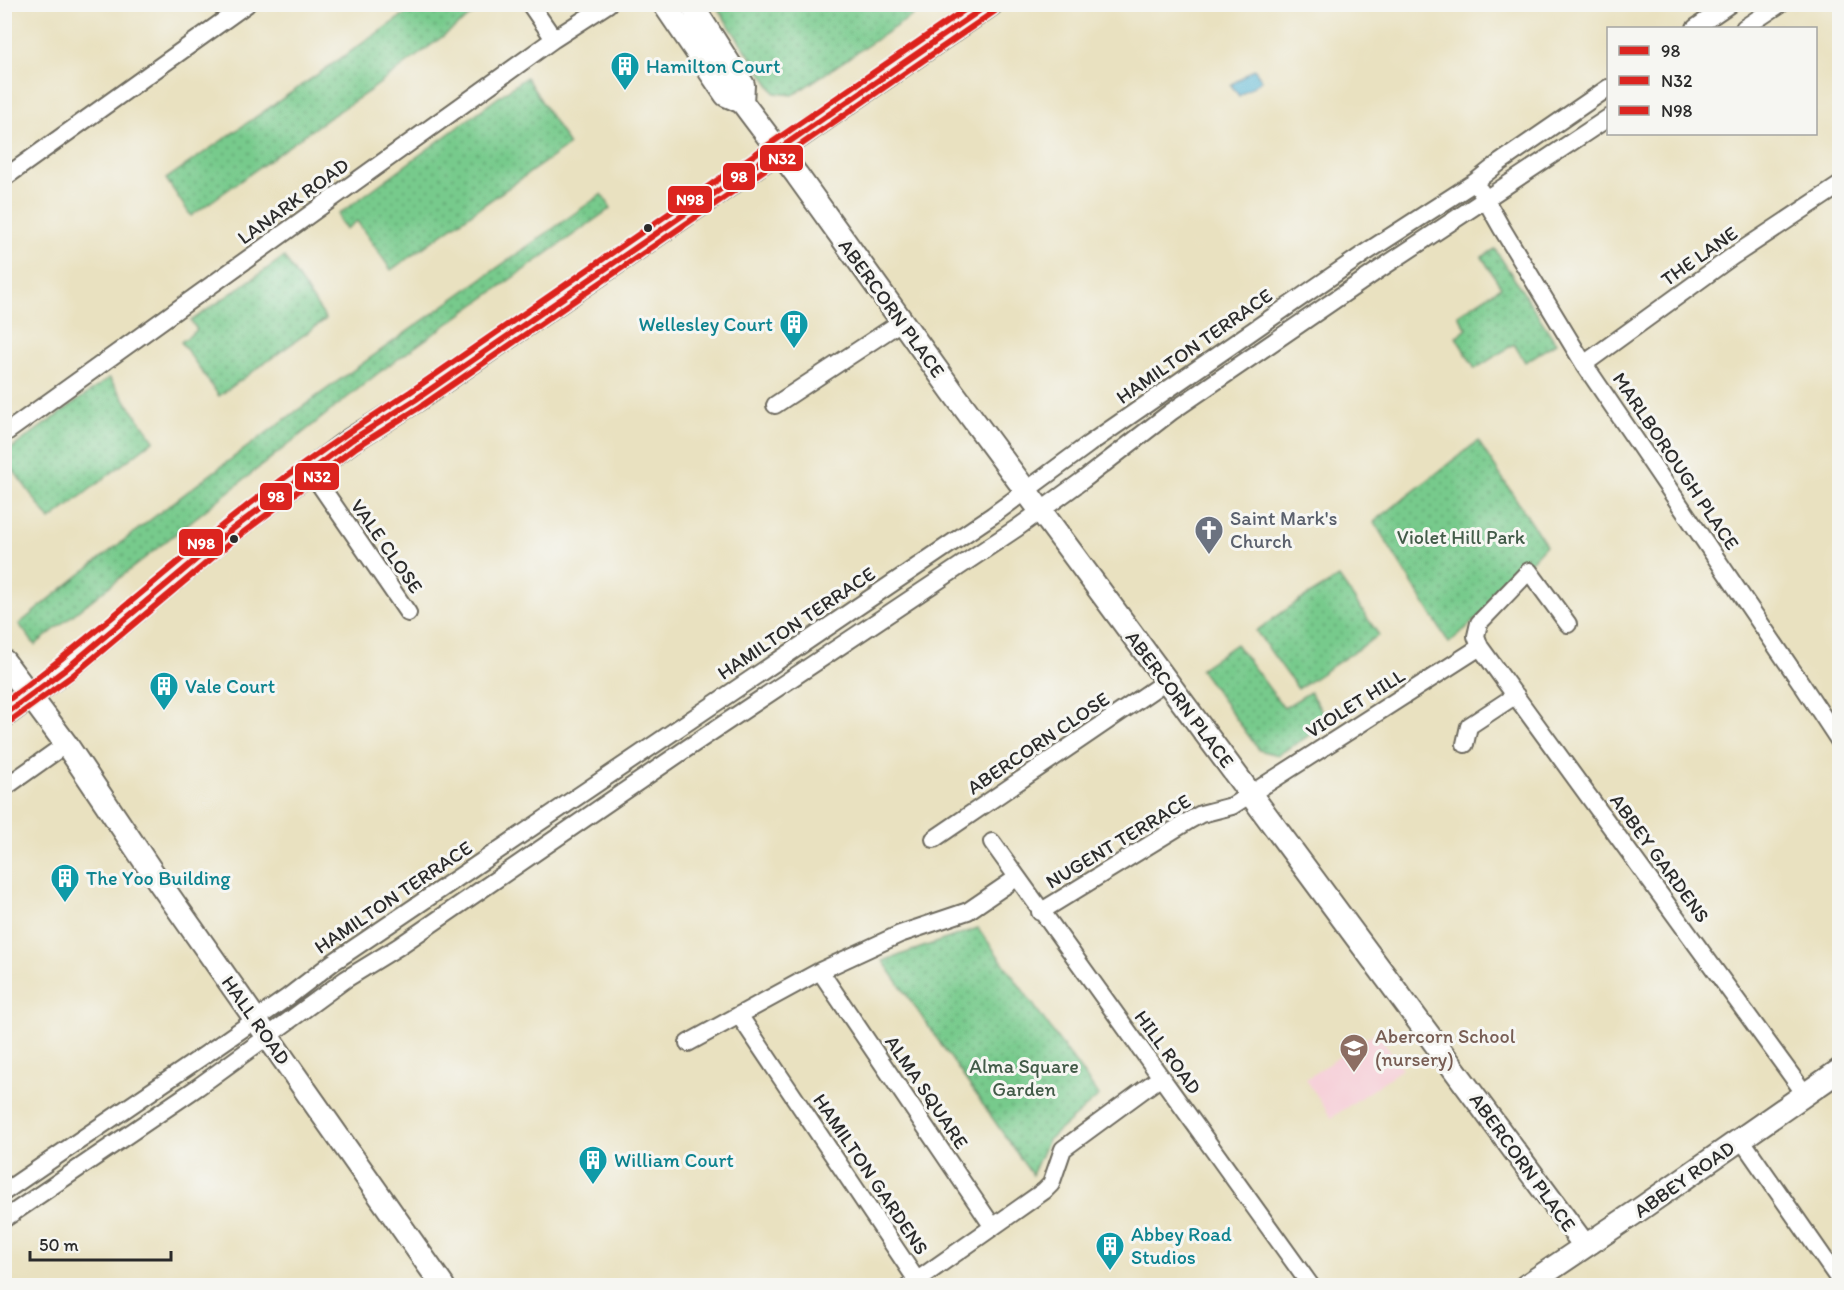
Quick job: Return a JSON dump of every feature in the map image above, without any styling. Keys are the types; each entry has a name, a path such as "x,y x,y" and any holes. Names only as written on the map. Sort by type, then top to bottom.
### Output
{"main road":[{"path":"4,715 66,669 230,531 350,441 424,394 990,4"}],"street":[{"path":"4,178 247,4"},
{"path":"530,4 554,39"},
{"name":"LANARK ROAD","path":"4,434 554,39 608,4"},
{"path":"664,4 726,95 742,102 743,85 691,4"},
{"path":"1696,27 1730,4"},
{"path":"1746,27 1780,4"},
{"name":"HAMILTON TERRACE","path":"4,1219 261,1028 288,997 332,963 1027,491 1106,432 1365,253 1475,182 1607,89"},
{"name":"ABERCORN PLACE","path":"742,102 901,322 1585,1246"},
{"name":"HAMILTON TERRACE","path":"4,1192 212,1050 261,1028 398,946 682,751 1042,511 1171,412 1424,238 1607,119"},
{"name":"MARLBOROUGH PLACE","path":"1475,182 1584,364 1839,742"},
{"name":"THE LANE","path":"1584,364 1734,256 1839,185"},
{"path":"775,405 901,322"},
{"name":"VALE CLOSE","path":"311,472 408,614"},
{"path":"1480,647 1476,636 1479,623 1529,571 1568,624"},
{"name":"ABBEY GARDENS","path":"1480,647 1805,1094"},
{"name":"VIOLET HILL","path":"1251,794 1480,647"},
{"name":"HALL ROAD","path":"4,661 66,744 150,869 441,1285"},
{"name":"ABERCORN CLOSE","path":"934,839 1166,681"},
{"path":"1465,744 1469,726 1516,695"},
{"path":"4,788 66,744"},
{"name":"NUGENT TERRACE","path":"1040,912 1190,820 1201,814 1232,806 1251,794"},
{"name":"HILL ROAD","path":"992,842 1017,880 1311,1286"},
{"path":"688,1042 820,971 900,934 968,911 1012,881 1017,880"},
{"name":"ALMA SQUARE","path":"820,971 993,1227"},
{"name":"HAMILTON GARDENS","path":"739,1015 912,1282 993,1227"},
{"name":"ABBEY ROAD","path":"1526,1286 1839,1070"},
{"path":"993,1227 1051,1184 1063,1149 1069,1143 1161,1077"},
{"path":"1741,1139 1839,1281"}],"shaded area":[{"name":"Abercorn School (nursery)","path":"1377,1031 1402,1069 1331,1118 1306,1079"}],"green space":[{"path":"418,5 485,5 371,90 191,216 166,179"},
{"path":"715,5 928,5 793,95 775,93"},
{"path":"526,77 569,145 391,270 357,221 346,229 340,221 339,214"},
{"path":"602,194 611,208 377,374 35,645 19,624 89,567 233,457"},
{"path":"1495,249 1556,343 1525,362 1514,344 1475,369 1456,337 1467,329 1458,315 1501,287 1482,257"},
{"path":"284,257 326,319 219,396 181,342 197,330 191,321"},
{"path":"109,378 154,440 50,520 5,459 5,453"},
{"name":"Violet Hill Park","path":"1478,441 1546,545 1481,615 1449,643 1374,522"},
{"path":"1339,577 1379,635 1298,689 1256,631"},
{"path":"1236,644 1284,708 1310,692 1329,723 1278,755 1259,750 1200,669"},
{"name":"Alma Square Garden","path":"978,928 1099,1096 1048,1140 1032,1175 883,961"}],"water":[{"path":"1254,69 1262,80 1239,96 1231,85"}],"transit line":[{"name":"N98","path":"4,703 87,638 224,524 292,472 973,4"},
{"name":"98","path":"4,715 66,669 230,531 350,441 415,400 989,4"},
{"name":"N32","path":"9,722 72,676 236,538 355,448 420,407 995,11"}],"place":[{"name":"Hamilton Court","path":"625,92"},
{"name":"Wellesley Court","path":"794,350"},
{"name":"Saint Mark's Church","path":"1209,556"},
{"name":"Vale Court","path":"164,712"},
{"name":"The Yoo Building","path":"65,904"},
{"name":"Abercorn School (nursery)","path":"1354,1074"},
{"name":"William Court","path":"593,1186"},
{"name":"Abbey Road Studios","path":"1110,1272"}]}
